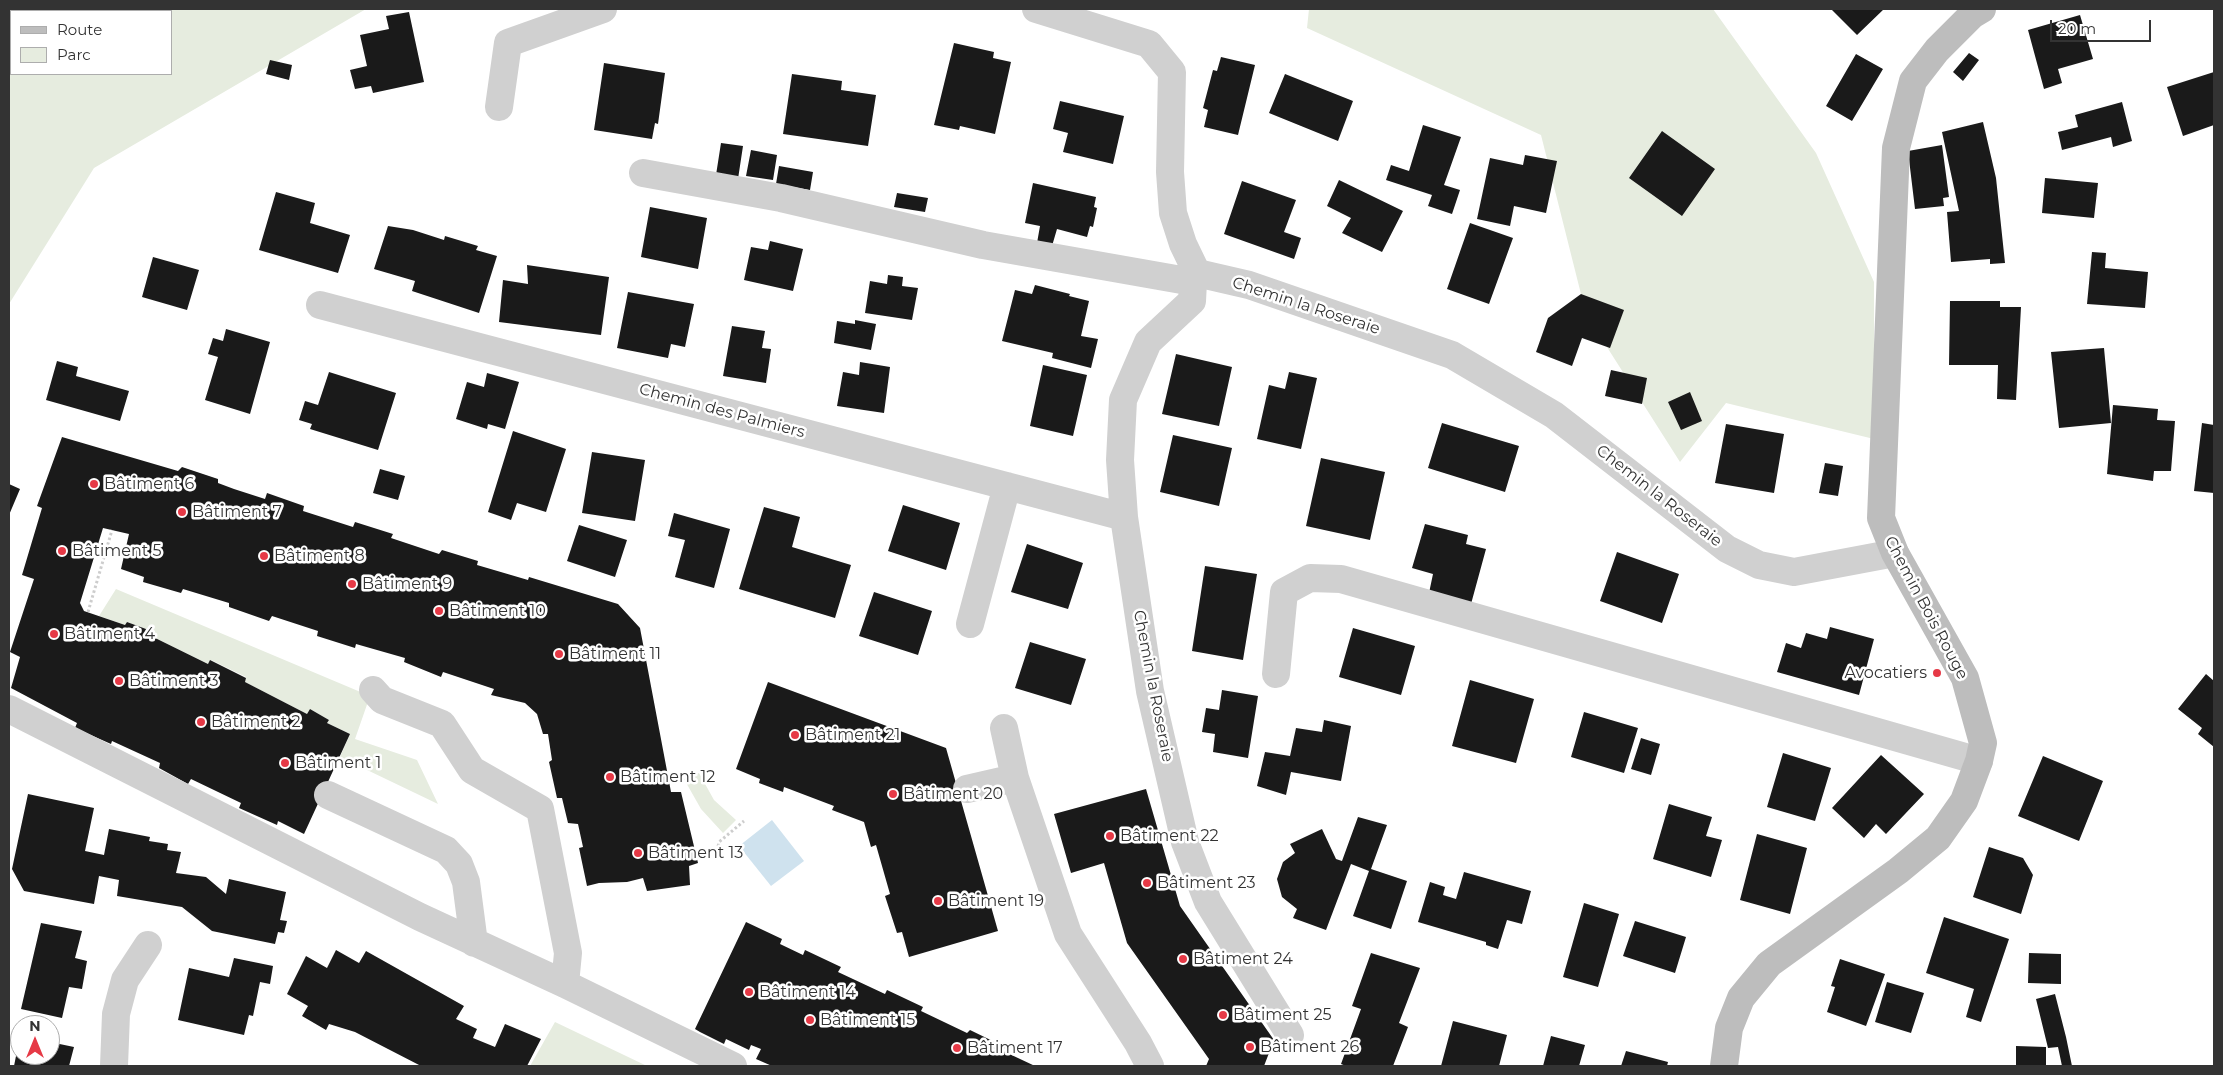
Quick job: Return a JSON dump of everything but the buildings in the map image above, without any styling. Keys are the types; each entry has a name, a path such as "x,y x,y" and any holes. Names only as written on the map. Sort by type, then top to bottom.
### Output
{"street":[{"path":"499,107 508,43 603,9"},
{"path":"643,173 781,198 983,244 1195,278 1173,213 1170,172 1172,72 1149,44 1036,9"},
{"name":"Chemin Bois Rouge","path":"1724,1066 1729,1028 1741,998 1769,964 1898,871 1938,838 1964,801 1979,761 1983,743 1965,678 1895,552 1881,518 1896,148 1904,110 1913,81 1937,50 1972,15 1982,9"},
{"name":"Chemin la Roseraie","path":"1290,1035 1208,902 1185,842 1150,691 1124,517 1120,460 1123,400 1148,342 1192,301 1195,278 1250,285 1452,355 1554,415 1727,549 1760,565 1794,572 1895,552"},
{"name":"Chemin des Palmiers","path":"320,305 1124,517"},
{"path":"970,624 1007,486"},
{"path":"1276,674 1284,592 1310,578 1341,579 1979,761"},
{"path":"373,690 382,700 442,724 472,770 540,809 568,953 565,984"},
{"path":"9,709 420,917 565,984 733,1066"},
{"path":"1004,728 1015,778 1068,934 1138,1043 1150,1066"},
{"path":"967,788 1015,778"},
{"path":"328,795 446,850 459,864 466,882 474,942"},
{"path":"114,1066 116,1014 125,980 148,945"}],"path":[{"path":"88,612 112,530"},
{"path":"716,856 719,842 744,822"}],"green space":[{"path":"9,9 366,9 94,168 9,304"},
{"path":"1309,9 1713,9 1816,153 1874,282 1874,439 1726,403 1680,462 1586,314 1541,135 1307,28"},
{"path":"116,589 370,696 355,739 417,760 438,804 340,757 350,734 327,723 329,720 310,709 307,714 245,682 246,677 211,660 208,664 145,633 146,629 127,622 125,625 99,616"},
{"path":"699,773 714,800 736,820 723,833 701,809 684,779"},
{"path":"555,1022 647,1066 530,1066"}],"water":[{"path":"772,820 804,861 771,886 739,846"}],"place":[{"name":"Bâtiment 6","path":"94,484"},
{"name":"Bâtiment 7","path":"182,512"},
{"name":"Bâtiment 5","path":"62,551"},
{"name":"Bâtiment 8","path":"264,556"},
{"name":"Bâtiment 9","path":"352,584"},
{"name":"Bâtiment 10","path":"439,611"},
{"name":"Bâtiment 4","path":"54,634"},
{"name":"Bâtiment 11","path":"559,654"},
{"name":"Avocatiers","path":"1937,673"},
{"name":"Bâtiment 3","path":"119,681"},
{"name":"Bâtiment 2","path":"201,722"},
{"name":"Bâtiment 21","path":"795,735"},
{"name":"Bâtiment 1","path":"285,763"},
{"name":"Bâtiment 12","path":"610,777"},
{"name":"Bâtiment 20","path":"893,794"},
{"name":"Bâtiment 22","path":"1110,836"},
{"name":"Bâtiment 13","path":"638,853"},
{"name":"Bâtiment 23","path":"1147,883"},
{"name":"Bâtiment 19","path":"938,901"},
{"name":"Bâtiment 24","path":"1183,959"},
{"name":"Bâtiment 14","path":"749,992"},
{"name":"Bâtiment 25","path":"1223,1015"},
{"name":"Bâtiment 15","path":"810,1020"},
{"name":"Bâtiment 26","path":"1250,1047"},
{"name":"Bâtiment 17","path":"957,1048"}]}
